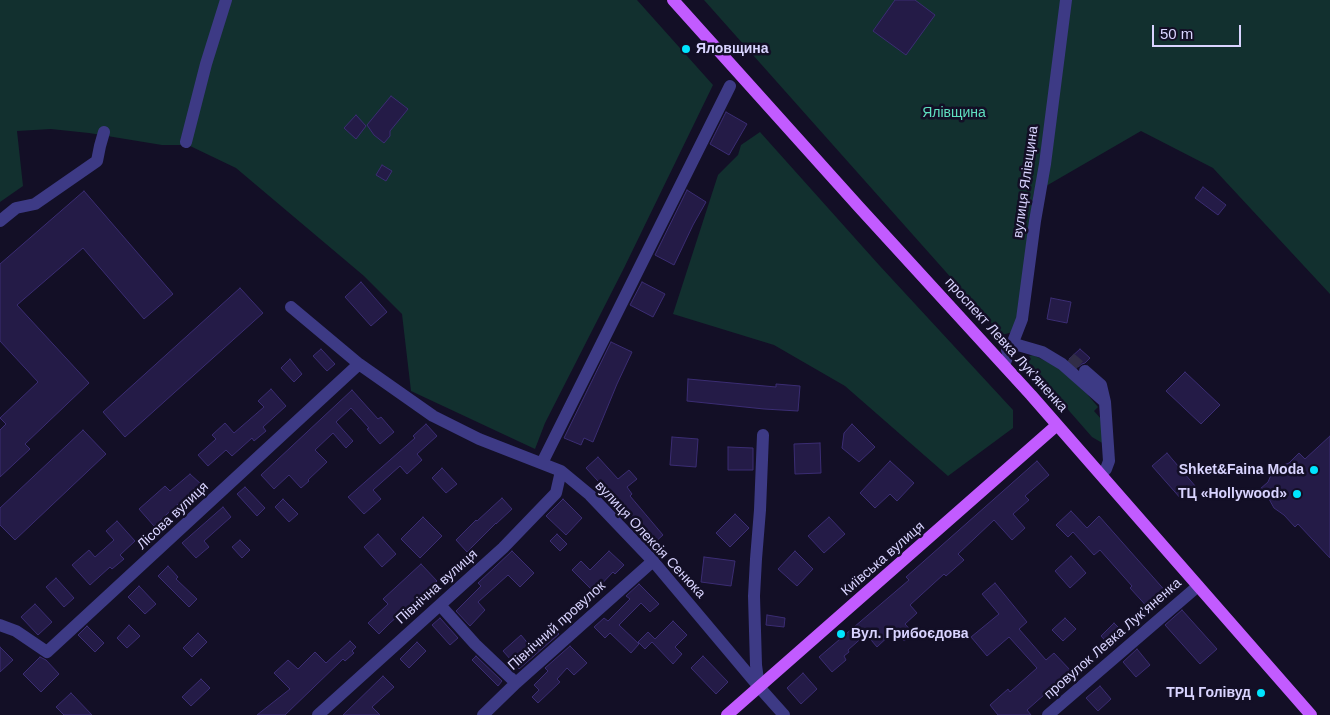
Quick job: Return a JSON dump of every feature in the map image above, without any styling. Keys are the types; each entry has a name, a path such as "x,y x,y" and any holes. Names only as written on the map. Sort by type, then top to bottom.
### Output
{"main road":[{"name":"проспект Левка Лукʼяненка","path":"673,0 1000,360 1311,715"},
{"name":"Київська вулиця","path":"728,715 1057,425"}],"street":[{"path":"186,142 206,64 226,0"},
{"name":"вулиця Ялівщина","path":"1012,347 1022,319 1035,221 1045,164 1066,0"},
{"path":"542,463 730,86"},
{"path":"0,221 16,208 35,204 98,161 104,132"},
{"name":"вулиця Олексія Сенюка","path":"291,307 359,364 433,416 479,438 561,471 590,495 652,561 784,715"},
{"path":"1000,360 1012,347 1018,345 1070,358"},
{"path":"1042,352 1062,364 1105,402"},
{"name":"Лісова вулиця","path":"0,625 16,631 47,652 359,364"},
{"path":"1086,371 1101,385 1105,402 1109,461 1106,469 1101,474"},
{"path":"759,687 756,664 754,596 763,435"},
{"name":"Північна вулиця","path":"318,715 503,548 556,493 561,471"},
{"name":"Північний провулок","path":"483,715 652,561"},
{"name":"провулок Левка Лук’яненка","path":"1048,715 1198,586"},
{"path":"440,605 474,644 516,684"}],"green space":[{"path":"0,0 637,0 713,85 624,268 545,423 535,449 411,391 402,314 364,276 236,168 188,145 162,145 51,129 17,131 23,186 0,202"},
{"name":"Ялівщина","path":"704,0 1330,0 1330,294 1213,168 1141,131 1034,193 1016,331 1002,335"},
{"path":"760,132 879,265 1013,410 1013,428 948,476 845,386 774,345 673,314 718,175 738,155 741,145"},
{"path":"1033,355 1058,367 1098,407 1094,411 1102,420 1104,444 1092,437 1029,365 1028,363 1031,359 1029,356"}],"building":[{"path":"895,0 915,0 935,15 906,55 873,31"},
{"path":"391,96 408,109 390,131 390,136 384,143 374,135 367,125"},
{"path":"726,112 747,124 729,155 710,144"},
{"path":"356,115 366,126 356,139 344,128"},
{"path":"382,165 392,171 386,181 376,175"},
{"path":"1203,187 1226,205 1218,215 1195,198"},
{"path":"687,190 706,202 674,265 655,255"},
{"path":"84,191 173,294 144,319 83,248 17,305 89,383 25,444 30,449 0,477 0,430 6,424 0,418 38,382 0,341 0,264"},
{"path":"361,282 387,312 371,326 345,297"},
{"path":"642,282 665,294 653,317 630,305"},
{"path":"240,288 263,313 125,437 103,412"},
{"path":"1051,298 1071,302 1067,323 1047,319"},
{"path":"611,342 632,352 593,442 584,438 581,445 564,438"},
{"path":"321,349 335,364 327,371 313,356"},
{"path":"1080,349 1090,358 1078,367 1069,359"},
{"path":"290,359 302,374 294,382 281,368"},
{"path":"1185,372 1220,405 1201,424 1166,391"},
{"path":"688,379 776,387 776,384 800,386 798,411 687,401"},
{"path":"271,389 286,406 263,427 266,431 254,441 252,438 232,456 226,450 208,466 198,455 216,439 212,435 225,423 234,433 264,407 258,401"},
{"path":"352,390 378,419 381,417 394,432 380,444 351,408 336,422 353,441 346,448 333,433 315,450 327,462 309,481 301,488 289,475 274,489 261,475"},
{"path":"426,424 437,436 417,454 422,460 407,474 400,466 373,490 381,499 364,514 348,497 415,438 413,436"},
{"path":"852,424 875,447 859,462 842,448 844,433"},
{"path":"83,430 106,454 15,540 0,525 0,508"},
{"name":"ТЦ «Hollywood»","path":"1330,436 1330,558 1298,524 1295,527 1284,515 1274,508 1260,489 1281,466 1289,463 1299,453 1305,459"},
{"path":"672,437 698,439 696,467 670,465"},
{"path":"820,443 821,473 795,474 794,444"},
{"path":"728,447 753,448 753,470 728,470"},
{"path":"1167,453 1196,487 1182,500 1152,466"},
{"path":"598,457 618,479 629,470 637,479 627,487 632,494 630,496 663,535 653,544 620,504 586,468"},
{"path":"890,461 914,483 897,501 890,494 875,508 860,493"},
{"path":"1037,461 1049,475 1025,496 1029,500 1013,514 1025,528 1012,540 994,520 958,554 964,560 946,576 944,574 910,605 917,613 905,624 913,633 904,641 894,631 877,647 866,634 848,650 849,652 844,656 846,660 832,672 819,657 909,580 906,577"},
{"path":"442,468 457,484 446,493 432,478"},
{"path":"190,474 202,485 192,495 190,493 154,526 139,509 165,486 170,491"},
{"path":"245,487 265,508 257,516 237,494"},
{"path":"502,498 512,509 467,552 456,540"},
{"path":"283,499 298,514 289,522 275,507"},
{"path":"563,499 582,518 566,535 546,516"},
{"path":"223,507 231,517 204,541 209,547 196,558 182,543"},
{"path":"1071,511 1087,528 1099,516 1168,594 1151,611 1100,550 1094,555 1073,532 1068,537 1056,525"},
{"path":"735,514 749,528 730,547 716,533"},
{"path":"423,517 442,536 420,558 401,539"},
{"path":"829,517 845,534 824,553 808,536"},
{"path":"117,521 135,541 120,555 124,559 112,569 110,567 90,585 72,565 89,550 95,557 114,540 106,531"},
{"path":"378,534 396,554 382,567 364,547"},
{"path":"557,534 567,544 560,551 550,541"},
{"path":"240,540 250,550 242,558 232,547"},
{"path":"512,551 534,573 520,587 508,575 478,602 485,610 470,626 456,611 481,586 478,583"},
{"path":"609,551 624,565 615,574 613,572 594,592 572,570 581,561 590,570"},
{"path":"795,551 813,569 797,586 778,569"},
{"path":"1071,556 1086,573 1070,588 1055,571"},
{"path":"704,557 735,561 731,586 701,582"},
{"path":"421,564 437,581 379,634 368,623 388,604 383,599"},
{"path":"168,566 178,577 176,579 197,599 189,607 158,576"},
{"path":"56,578 74,598 64,607 46,587"},
{"path":"995,583 1027,622 1019,629 1046,660 1054,653 1071,671 1027,710 1031,715 998,715 990,705 1008,689 1010,692 1037,668 1009,637 987,656 971,637 999,614 982,594"},
{"path":"639,584 659,604 650,612 641,603 619,625 639,644 631,653 610,633 605,638 594,627 604,618 608,621 630,599 626,596"},
{"path":"139,586 156,604 145,614 128,597"},
{"path":"35,604 52,622 38,635 21,617"},
{"path":"1182,610 1217,649 1200,664 1165,625"},
{"path":"767,615 785,618 784,627 766,625"},
{"path":"440,618 458,638 450,645 432,625"},
{"path":"1065,618 1076,629 1063,641 1052,630"},
{"path":"673,621 687,635 675,647 682,654 673,664 652,642 645,649 638,642 648,632 655,639"},
{"path":"1114,623 1125,634 1112,648 1101,636"},
{"path":"129,625 140,636 127,648 117,638"},
{"path":"87,626 104,643 95,652 78,635"},
{"path":"551,626 559,634 519,669 503,651 521,635 530,646"},
{"path":"198,633 207,642 192,657 183,648"},
{"path":"350,641 356,647 352,651 354,653 345,661 343,659 285,715 257,715 290,689 274,673 288,660 298,669 315,652 326,663"},
{"path":"417,642 426,651 409,668 400,659"},
{"path":"570,646 587,663 574,675 567,668 557,679 560,682 538,703 532,697 539,690 534,685 548,671 545,668"},
{"path":"0,647 13,660 0,672"},
{"path":"1137,649 1150,665 1136,677 1123,662"},
{"path":"476,656 502,681 498,686 472,660"},
{"path":"703,656 728,682 716,694 691,668"},
{"path":"40,657 46,660 59,674 41,692 23,674"},
{"path":"803,673 817,689 801,704 787,688"},
{"path":"383,676 394,687 372,707 380,715 343,715"},
{"path":"201,679 210,688 191,706 182,697"},
{"path":"1100,686 1111,699 1098,711 1086,698"},
{"path":"71,693 92,715 64,715 56,707"}],"tunnel":[{"path":"1070,358 1085,371"}],"place":[{"name":"Яловщина","path":"686,49"},
{"name":"Shket&Faina Moda","path":"1314,470"},
{"name":"ТЦ «Hollywood»","path":"1297,494"},
{"name":"Вул. Грибоєдова","path":"841,634"},
{"name":"ТРЦ Голівуд","path":"1261,693"}]}
